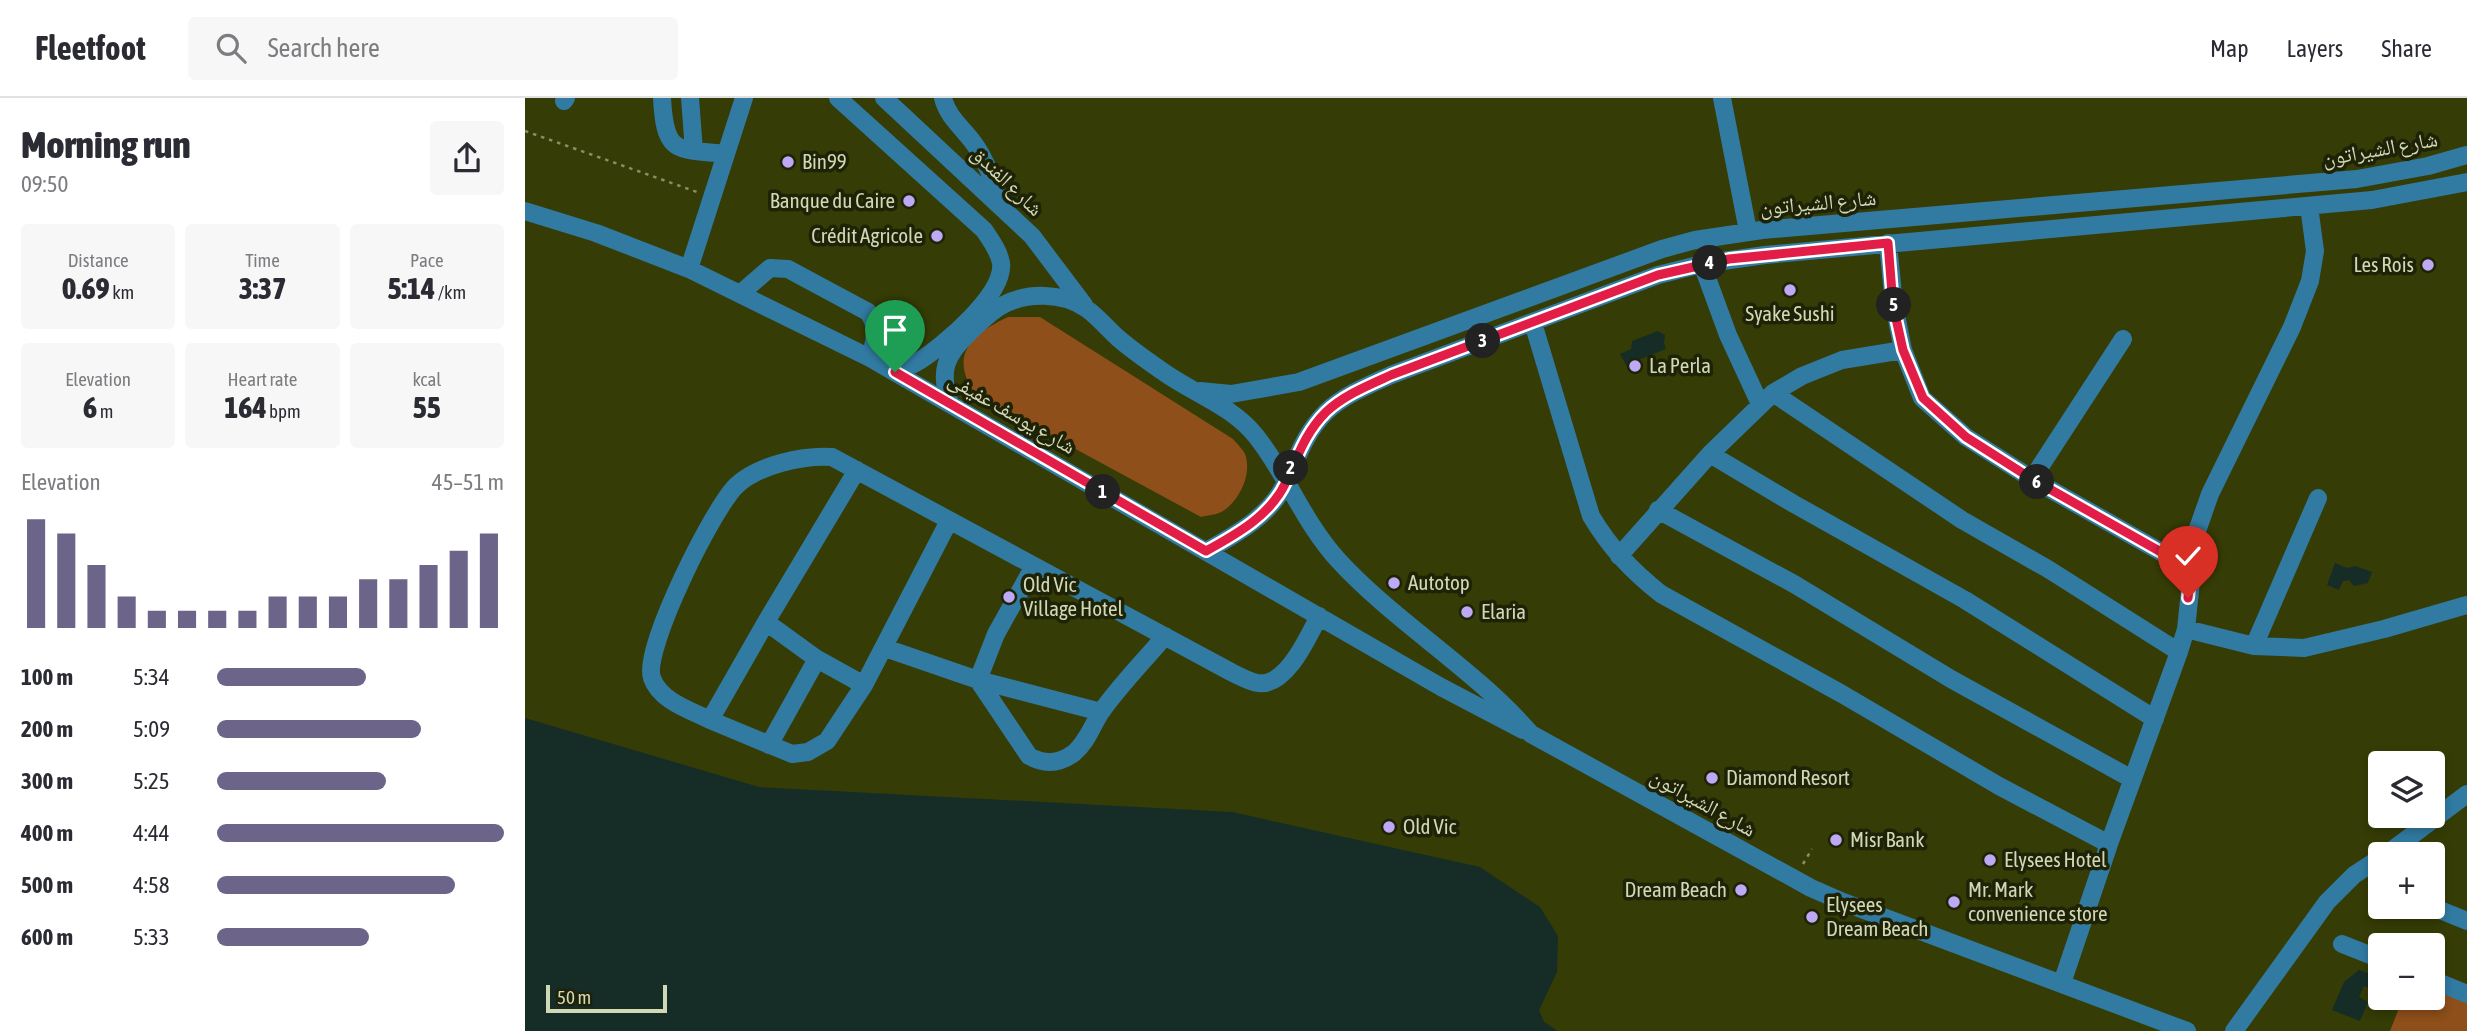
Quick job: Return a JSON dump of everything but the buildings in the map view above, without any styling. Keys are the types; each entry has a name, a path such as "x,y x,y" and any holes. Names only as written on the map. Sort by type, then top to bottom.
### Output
{"street":[{"path":"663,98 666,132 681,149 726,154"},
{"path":"690,98 694,151"},
{"path":"689,269 744,98"},
{"name":"شارع الشيراتون","path":"838,98 983,230 1001,263 1000,278 958,337 949,356 944,372 950,403"},
{"name":"شارع الفندق","path":"884,98 1032,236 1086,308"},
{"path":"943,98 953,119 977,146 987,164 1005,210"},
{"path":"1722,98 1748,232"},
{"name":"شارع الشيراتون","path":"1195,391 1231,394 1299,382 1662,248 1695,240 1748,232 2357,179 2428,166 2467,155"},
{"path":"1206,551 1243,529 1273,502 1286,483 1304,439 1327,411 1356,391 1391,375 1658,275 1702,264 1765,255 2372,200 2467,182"},
{"path":"2062,983 2186,629 2196,534 2210,494 2292,327 2310,281 2315,251 2309,206"},
{"name":"شارع يوسف عفيفى","path":"525,211 596,233 689,269 870,358 1441,687 1531,734"},
{"path":"1888,243 1893,305 1903,350 1923,398 1966,437 2032,479 2191,569"},
{"path":"1702,264 1728,335 1767,399 2179,652"},
{"path":"741,293 770,268 788,269 868,312 873,318 876,334 870,358"},
{"name":"شارع الشيراتون","path":"958,337 1002,306 1020,298 1040,296 1065,299 1086,308 1149,362 1236,416 1255,435 1309,522 1337,559 1370,591 1505,704 1531,734 1811,888 1880,917 2187,1031"},
{"path":"1533,323 1591,516 1605,540 1636,575 1661,594 1842,694 1999,786 2109,844"},
{"path":"895,372 918,362 958,337"},
{"path":"2032,479 2123,339"},
{"path":"1619,556 1710,454 1767,399 1802,376 1842,360 1903,350"},
{"path":"1710,454 1965,600 2154,719"},
{"path":"949,520 864,685 827,741 817,748 792,754 710,720 658,691 650,674 658,636 705,529 738,484 790,460 813,456 832,457 857,470 1231,672 1259,683 1272,681 1287,670 1319,616"},
{"path":"710,720 857,470"},
{"path":"2254,646 2318,498"},
{"path":"1658,510 1794,584 1951,679 2132,779"},
{"path":"978,680 996,634 1034,566"},
{"path":"2186,629 2254,646 2304,648 2467,605"},
{"path":"766,622 817,659 864,685"},
{"path":"978,680 1029,756 1039,762 1053,763 1072,754 1084,744 1101,712 1165,636"},
{"path":"885,648 978,680 1101,712"},
{"path":"769,745 817,659"},
{"path":"2403,842 2467,794"},
{"path":"2234,1031 2327,902 2354,875 2368,866"},
{"path":"2445,912 2467,921"},
{"path":"2342,944 2368,954"},
{"path":"2445,985 2467,993"}],"path":[{"path":"525,131 712,197"}],"shaded area":[{"path":"1008,317 1040,317 1233,439 1244,452 1247,464 1239,495 1221,512 1201,517 976,395 964,369 968,348 983,331"},
{"path":"2445,991 2467,999 2467,1031 2390,1031 2398,1010 2445,1010"}],"water":[{"path":"1658,331 1665,335 1666,349 1626,365 1620,354 1631,349 1632,341"},
{"path":"2335,563 2372,572 2368,583 2354,586 2349,580 2343,581 2339,590 2327,585"},
{"path":"525,718 759,787 1232,812 1480,867 1540,907 1558,936 1557,972 1539,1010 1544,1022 1558,1031 525,1031"},
{"path":"2359,970 2368,973 2368,988 2364,986 2359,997 2368,1002 2360,1021 2332,1010 2344,982"}],"place":[{"name":"Bin99","path":"788,162"},
{"name":"Banque du Caire","path":"909,201"},
{"name":"Crédit Agricole","path":"937,236"},
{"name":"Les Rois","path":"2428,265"},
{"name":"Syake Sushi","path":"1790,290"},
{"name":"La Perla","path":"1635,366"},
{"name":"Autotop","path":"1394,583"},
{"name":"Old Vic Village Hotel","path":"1009,597"},
{"name":"Elaria","path":"1467,612"},
{"name":"Diamond Resort","path":"1712,778"},
{"name":"Old Vic","path":"1389,827"},
{"name":"Misr Bank","path":"1836,840"},
{"name":"Elysees Hotel","path":"1990,860"},
{"name":"Dream Beach","path":"1741,890"},
{"name":"Mr. Mark convenience store","path":"1954,902"},
{"name":"Elysees Dream Beach","path":"1812,917"}],"route":[{"path":"895,372 1206,551 1243,529 1273,502 1286,483 1304,439 1327,411 1356,391 1391,375 1658,275 1729,259 1888,243 1893,305 1903,350 1923,398 1966,437 2032,479 2191,569 2188,598"}]}
